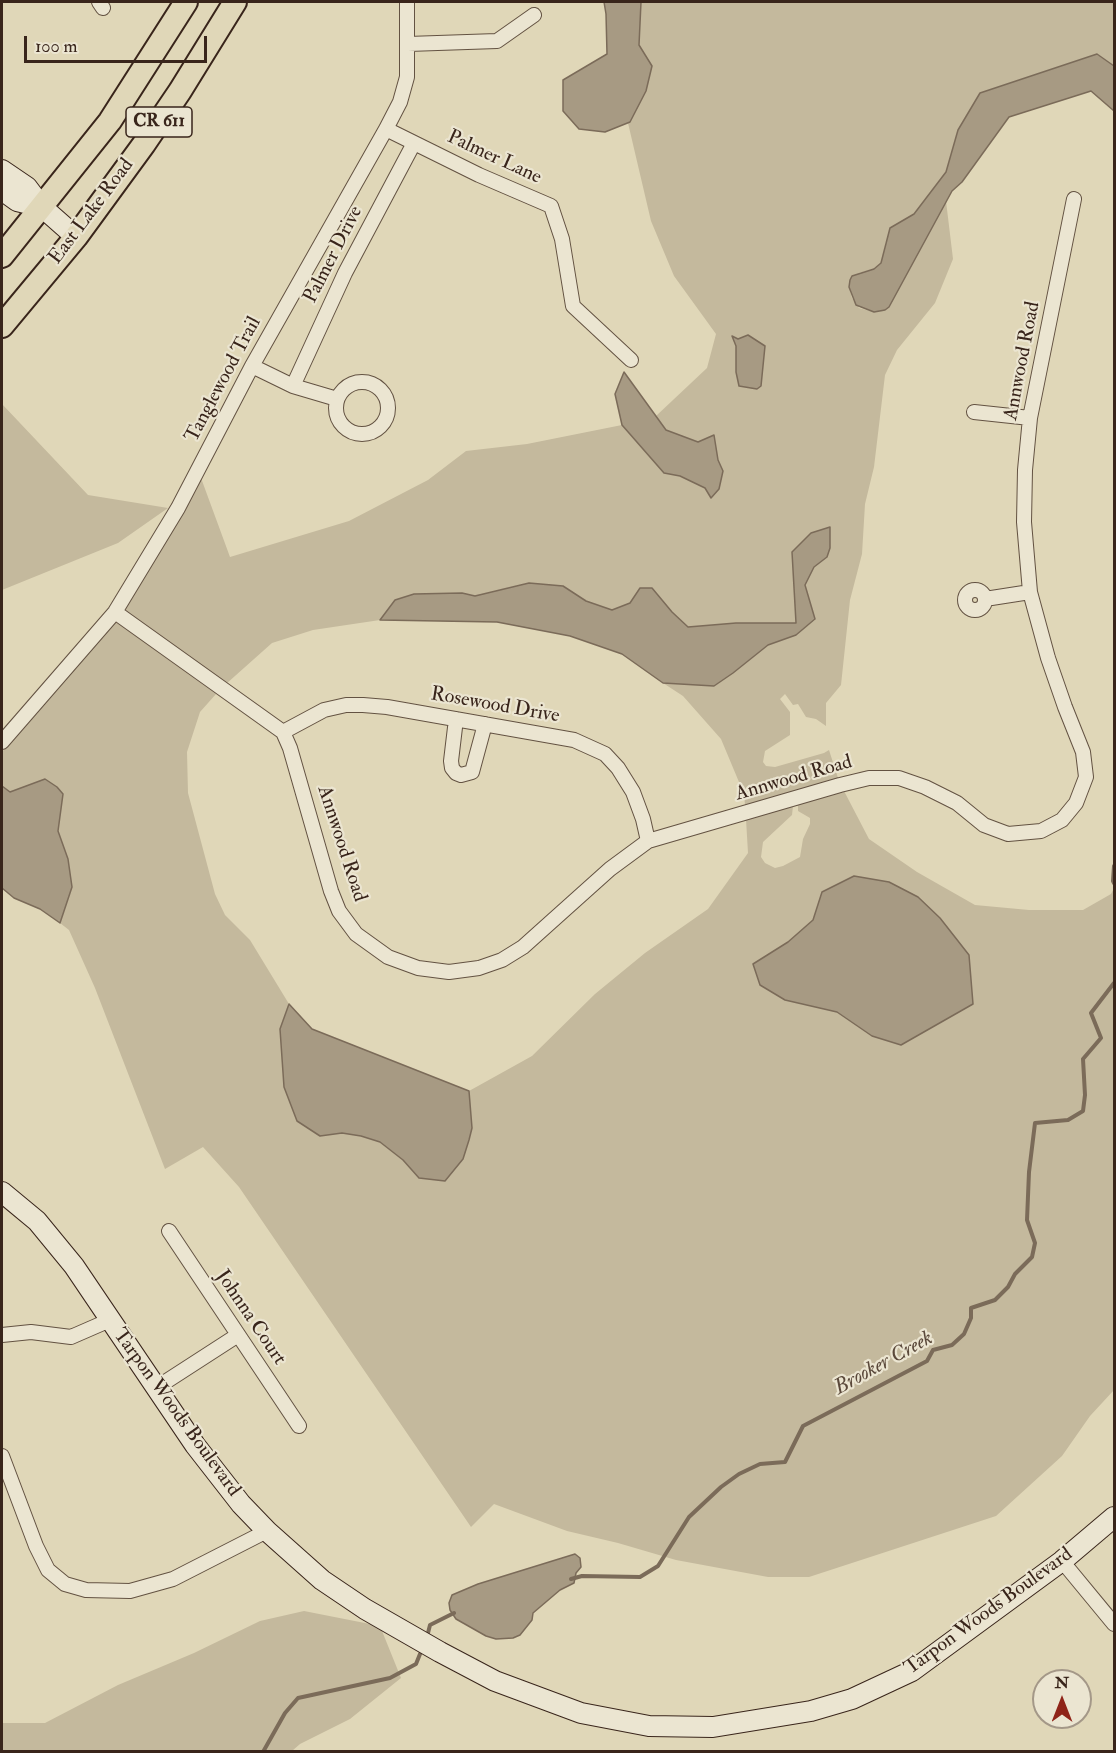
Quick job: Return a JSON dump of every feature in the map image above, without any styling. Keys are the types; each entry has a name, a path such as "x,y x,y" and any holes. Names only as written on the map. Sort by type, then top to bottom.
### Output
{"main road":[{"name":"East Lake Road","path":"2,256 110,121 186,2"},
{"name":"East Lake Road","path":"2,326 76,237 180,91 235,2"}],"street":[{"name":"Tanglewood Trail","path":"2,742 115,612 178,508 252,366 386,129 400,102 407,77 407,2"},
{"path":"408,44 497,41 534,15"},
{"name":"Palmer Lane","path":"386,129 479,176 551,206 562,239 573,306 631,360"},
{"name":"Palmer Drive","path":"293,386 345,273 414,143"},
{"path":"2,170 27,188 42,207 76,237"},
{"path":"2,190 17,201 42,207"},
{"name":"Annwood Road","path":"283,732 290,748 331,891 339,911 356,934 388,957 418,968 449,972 479,968 502,960 523,947 610,869 648,841 840,784 869,778 899,778 925,787 957,803 984,825 1008,834 1041,831 1062,820 1076,803 1086,777 1083,752 1051,668 1030,591 1024,522 1025,470 1030,418 1074,199"},
{"path":"252,366 293,386 337,399"},
{"path":"974,411 1030,418"},
{"path":"985,599 1030,591"},
{"path":"115,612 283,732"},
{"name":"Rosewood Drive","path":"283,732 324,710 346,705 387,707 574,740 604,754 618,768 633,792 648,841"},
{"path":"456,719 450,761 456,773 462,775 472,772 484,724"},
{"name":"Tarpon Woods Boulevard","path":"2,1192 37,1221 74,1266 195,1445 241,1504 267,1531 322,1580 365,1609 495,1681 581,1713 649,1726 713,1727 811,1711 852,1699 912,1671 1062,1562 1114,1517"},
{"name":"Johnna Court","path":"169,1231 299,1425"},
{"path":"2,1335 30,1332 71,1337 110,1320"},
{"path":"156,1388 238,1335"},
{"path":"2,1456 36,1546 48,1570 65,1584 86,1590 130,1591 173,1579 267,1531"},
{"path":"1062,1562 1114,1624"}],"shaded area":[{"path":"604,2 641,2 639,45 652,66 646,91 630,122 605,132 579,129 563,111 563,80 607,54"},
{"path":"641,2 1114,2 1114,66 1097,54 980,93 958,130 946,172 914,214 886,242 881,263 874,269 859,273 849,287 852,298 859,308 874,312 885,310 946,201 953,259 935,303 897,350 885,375 874,467 865,504 862,554 850,600 841,685 826,703 826,726 816,719 806,717 798,704 793,705 785,694 780,699 790,712 790,735 765,751 763,762 766,766 775,767 829,750 838,778 745,805 744,794 721,739 683,696 663,683 714,686 768,645 796,635 815,620 805,585 814,567 827,557 792,552 796,623 736,623 688,627 640,588 630,603 612,610 586,601 563,586 528,583 475,596 462,593 414,594 395,600 380,620 313,630 272,643 226,684 124,610 156,559 201,478 230,557 349,521 428,480 466,451 527,444 622,425 664,473 680,476 705,488 711,497 719,489 723,471 718,460 714,436 698,442 666,430 656,416 707,368 716,334 674,276 651,221 628,123 630,122 639,45","holes":["736,346 757,389 739,386 736,372"]},
{"path":"1097,54 1114,66 1114,111 1091,91 1009,117 962,182 952,191 889,307 874,312 856,305 849,287 852,276 874,269 881,263 890,228 914,214 946,172 958,130 980,93"},
{"path":"748,335 765,346 761,386 757,389 739,386 736,372 736,346 732,336 738,339"},
{"path":"624,372 666,430 698,442 714,435 718,460 723,471 719,489 711,498 705,488 680,476 664,473 622,425 615,394"},
{"path":"2,404 88,495 168,508 118,543 2,590"},
{"path":"830,527 830,548 827,557 814,567 805,585 815,619 796,635 768,645 714,686 663,683 622,654 570,636 497,622 380,620 395,600 414,594 462,593 475,596 529,583 563,586 586,601 612,610 630,603 640,588 652,588 688,627 736,623 796,623 792,552 811,533"},
{"path":"116,622 216,694 200,712 187,752 188,793 215,894 225,915 250,940 289,1004 280,1029 320,1136 342,1133 380,1142 403,1160 419,1178 472,1128 469,1091 532,1056 595,994 645,953 708,909 748,853 746,819 793,806 792,815 763,842 761,857 765,863 775,868 783,866 800,857 803,839 810,824 810,818 798,811 798,806 795,805 844,791 869,839 917,872 975,905 1029,910 1083,910 1111,894 1114,888 1114,1390 1090,1416 1062,1456 996,1516 809,1577 768,1577 676,1560 567,1531 494,1504 471,1527 239,1187 203,1147 165,1169 95,988 69,930 60,923 72,887 68,859 58,831 63,794 45,779 10,792 2,786 2,752","holes":["813,920 973,1004 926,1029 872,1036 837,1012 785,1000 788,942"]},
{"path":"45,779 63,794 58,831 68,859 72,887 60,923 40,909 14,898 2,888 2,786 10,792"},
{"path":"854,876 889,882 918,897 940,918 969,955 973,1004 901,1045 872,1036 837,1012 785,1000 760,985 753,964 788,942 813,920 822,892"},
{"path":"289,1004 312,1029 469,1091 472,1128 469,1140 463,1159 445,1181 419,1178 403,1160 380,1142 342,1133 320,1136 297,1121 284,1087 280,1029"},
{"path":"575,1554 580,1558 581,1567 576,1573 574,1583 560,1590 533,1613 532,1620 520,1635 513,1638 496,1639 486,1636 456,1619 450,1610 449,1603 452,1595 478,1584"},
{"path":"304,1611 380,1626 401,1678 350,1719 300,1744 292,1751 2,1752 2,1723 45,1723 118,1685 194,1653 260,1621"}],"waterway":[{"name":"Brooker Creek","path":"1114,866 1114,883"},
{"name":"Brooker Creek","path":"571,1579 582,1576 640,1577 658,1566 689,1517 721,1487 739,1474 760,1464 785,1462 803,1426 927,1361 933,1350 952,1345 964,1334 971,1318 971,1308 995,1300 1008,1287 1015,1274 1032,1257 1035,1243 1027,1220 1029,1172 1035,1123 1068,1120 1083,1111 1085,1095 1083,1059 1101,1038 1091,1013 1114,983"},
{"name":"Brooker Creek","path":"428,1633 430,1625 454,1613"},
{"name":"Brooker Creek","path":"263,1752 285,1713 298,1698 390,1678 416,1664 420,1654"}]}
